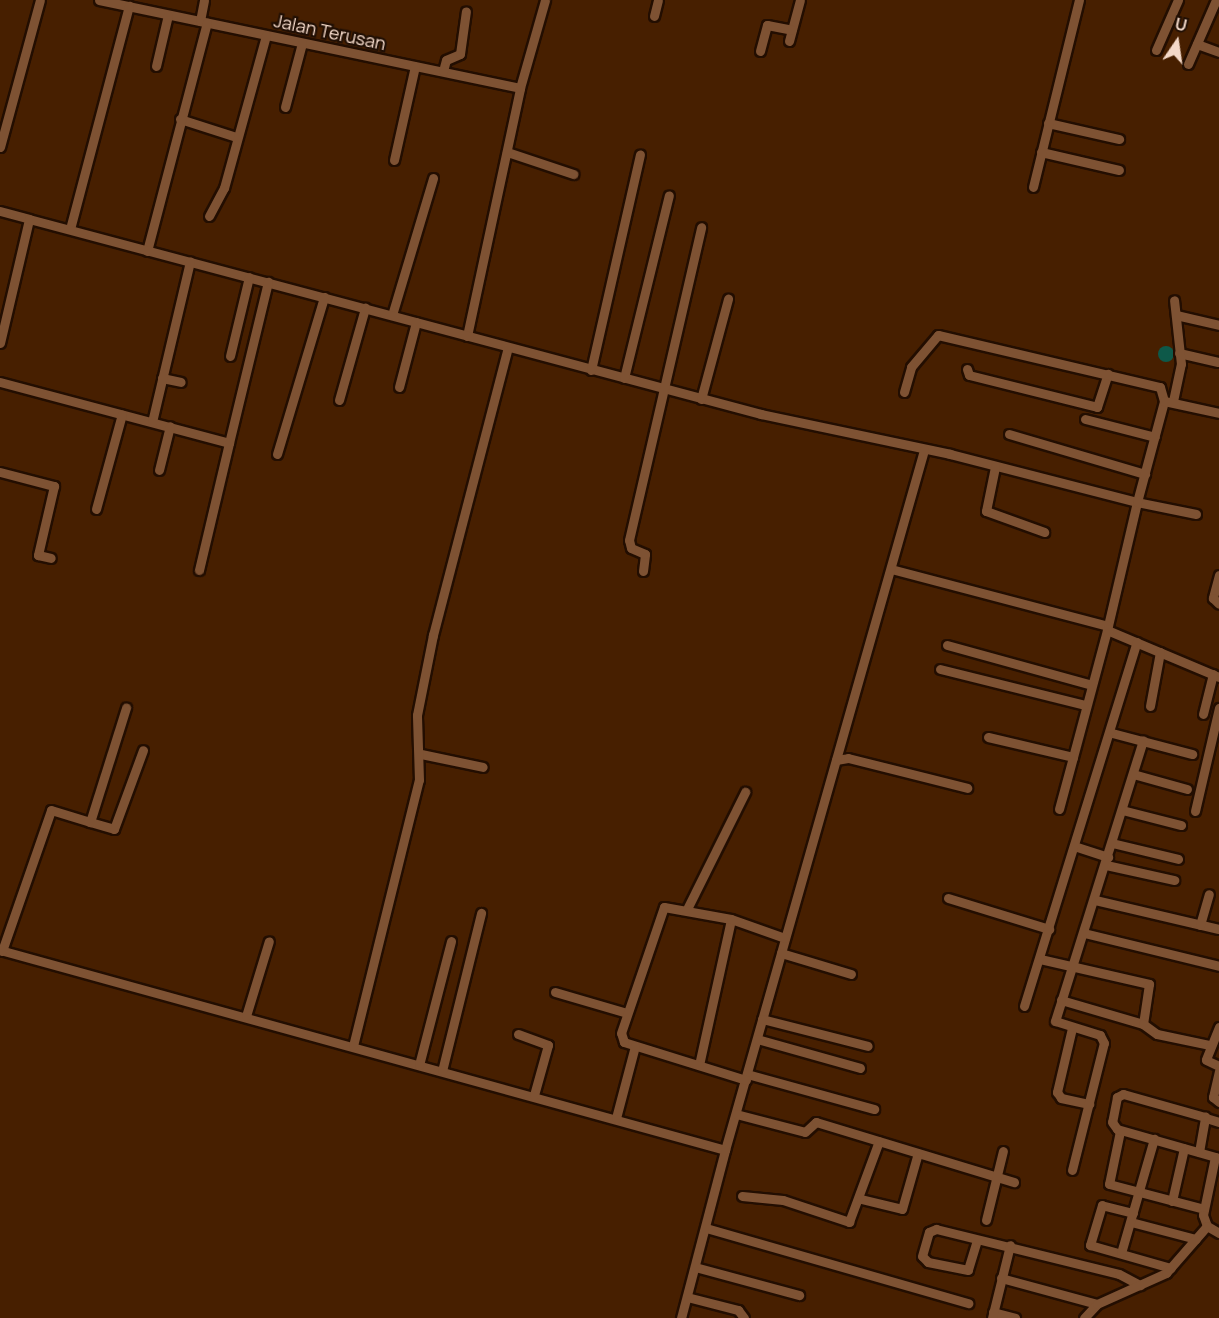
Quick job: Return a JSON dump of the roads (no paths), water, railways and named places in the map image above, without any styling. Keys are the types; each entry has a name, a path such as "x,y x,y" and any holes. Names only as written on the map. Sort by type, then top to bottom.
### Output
{"street":[{"path":"0,147 40,0"},
{"name":"Jalan Terusan","path":"99,0 134,4 168,15 520,88"},
{"path":"147,251 203,22 204,0"},
{"path":"467,336 520,88 545,0"},
{"path":"654,16 658,0"},
{"path":"789,41 800,0"},
{"path":"1033,187 1079,0"},
{"path":"1156,50 1178,0"},
{"path":"1188,64 1216,0"},
{"path":"70,229 134,4"},
{"path":"443,71 446,60 460,54 466,10"},
{"path":"156,66 168,15"},
{"path":"1209,16 1219,20"},
{"path":"760,51 767,25 792,30"},
{"path":"209,216 224,188 236,137 266,36"},
{"path":"285,107 302,43"},
{"path":"1197,44 1219,52"},
{"path":"394,160 415,66"},
{"path":"180,118 236,137"},
{"path":"1048,123 1119,139"},
{"path":"507,152 573,174"},
{"path":"1041,152 1119,170"},
{"path":"591,370 639,154"},
{"path":"392,315 433,178"},
{"path":"624,378 669,195"},
{"path":"0,211 701,399 1196,514"},
{"path":"0,343 29,219"},
{"path":"643,571 645,554 631,548 628,540 661,388 701,227"},
{"path":"152,422 190,261"},
{"path":"230,356 249,277"},
{"path":"199,570 268,282"},
{"path":"277,454 324,297"},
{"path":"701,399 728,299"},
{"path":"1059,808 1155,437 1181,368 1174,300"},
{"path":"339,400 365,308"},
{"path":"1176,315 1219,325"},
{"path":"399,387 416,322"},
{"path":"904,392 911,367 938,335 1160,387 1168,401 1219,413"},
{"path":"352,1046 417,791 421,754 417,715 434,631 508,348"},
{"path":"1179,353 1218,362"},
{"path":"967,369 969,375 1097,407 1108,374"},
{"path":"162,378 181,382"},
{"path":"0,382 229,443"},
{"path":"96,509 122,414"},
{"path":"1085,419 1155,437"},
{"path":"159,470 170,426"},
{"path":"1009,434 1145,474"},
{"path":"681,1318 725,1150 924,450"},
{"path":"995,467 986,511 1044,532"},
{"path":"0,472 54,486 38,555 51,558"},
{"path":"891,569 1107,628 1216,675 1203,714"},
{"path":"1219,575 1213,598 1219,603"},
{"path":"1024,1006 1112,733 1137,642"},
{"path":"947,645 1092,685"},
{"path":"1150,706 1160,652"},
{"path":"940,669 1086,705"},
{"path":"90,822 126,708"},
{"path":"1195,811 1219,708"},
{"path":"1112,733 1192,754"},
{"path":"988,737 1073,757"},
{"path":"1072,1170 1103,1039 1056,1023 1061,1000 1095,900 1143,741"},
{"path":"143,750 114,830 51,810 1,950 534,1095 725,1150"},
{"path":"421,754 483,767"},
{"path":"836,760 848,758 967,788"},
{"path":"1133,774 1187,789"},
{"path":"687,909 745,792"},
{"path":"1122,810 1181,825"},
{"path":"1112,843 1178,859"},
{"path":"1074,846 1107,861 1174,880"},
{"path":"1200,925 1209,894"},
{"path":"948,898 1049,929"},
{"path":"1095,900 1219,929"},
{"path":"785,938 731,919 687,909 662,909 620,1038 635,1046 699,1065 874,1109"},
{"path":"442,1071 481,913"},
{"path":"699,1065 731,919"},
{"path":"1084,933 1219,966"},
{"path":"419,1065 451,940"},
{"path":"246,1016 269,941"},
{"path":"781,953 851,974"},
{"path":"1040,959 1150,985 1143,1024"},
{"path":"555,992 627,1013"},
{"path":"1061,1000 1143,1024 1157,1034 1209,1045"},
{"path":"762,1019 868,1046"},
{"path":"1219,1027 1209,1045 1207,1062 1219,1066"},
{"path":"1072,1028 1057,1092 1061,1098 1089,1104"},
{"path":"518,1034 548,1045 534,1095"},
{"path":"757,1039 860,1068"},
{"path":"616,1118 635,1046"},
{"path":"1219,1071 1213,1097 1219,1102"},
{"path":"1219,1122 1122,1094 1112,1122 1120,1131 1217,1158 1204,1209 1207,1226 1219,1233"},
{"path":"736,1114 806,1132 816,1122 1014,1182"},
{"path":"1199,1152 1206,1118"},
{"path":"1120,1131 1108,1183 1204,1209"},
{"path":"1121,1253 1154,1139"},
{"path":"742,1196 783,1200 846,1222 852,1220 879,1141"},
{"path":"1172,1201 1184,1148"},
{"path":"986,1220 1003,1151"},
{"path":"861,1199 902,1209 918,1153"},
{"path":"1208,1190 1219,1192"},
{"path":"1171,1268 1090,1245 1101,1207 1196,1239"},
{"path":"1084,1318 1097,1304 1171,1268 1207,1226"},
{"path":"706,1228 968,1303"},
{"path":"977,1240 968,1270 928,1262 922,1256 932,1229 1010,1245 1129,1277 1140,1285"},
{"path":"1010,1245 992,1315 1015,1318"},
{"path":"695,1267 799,1295"},
{"path":"1001,1278 1097,1304"},
{"path":"687,1298 738,1310 744,1318"}]}
